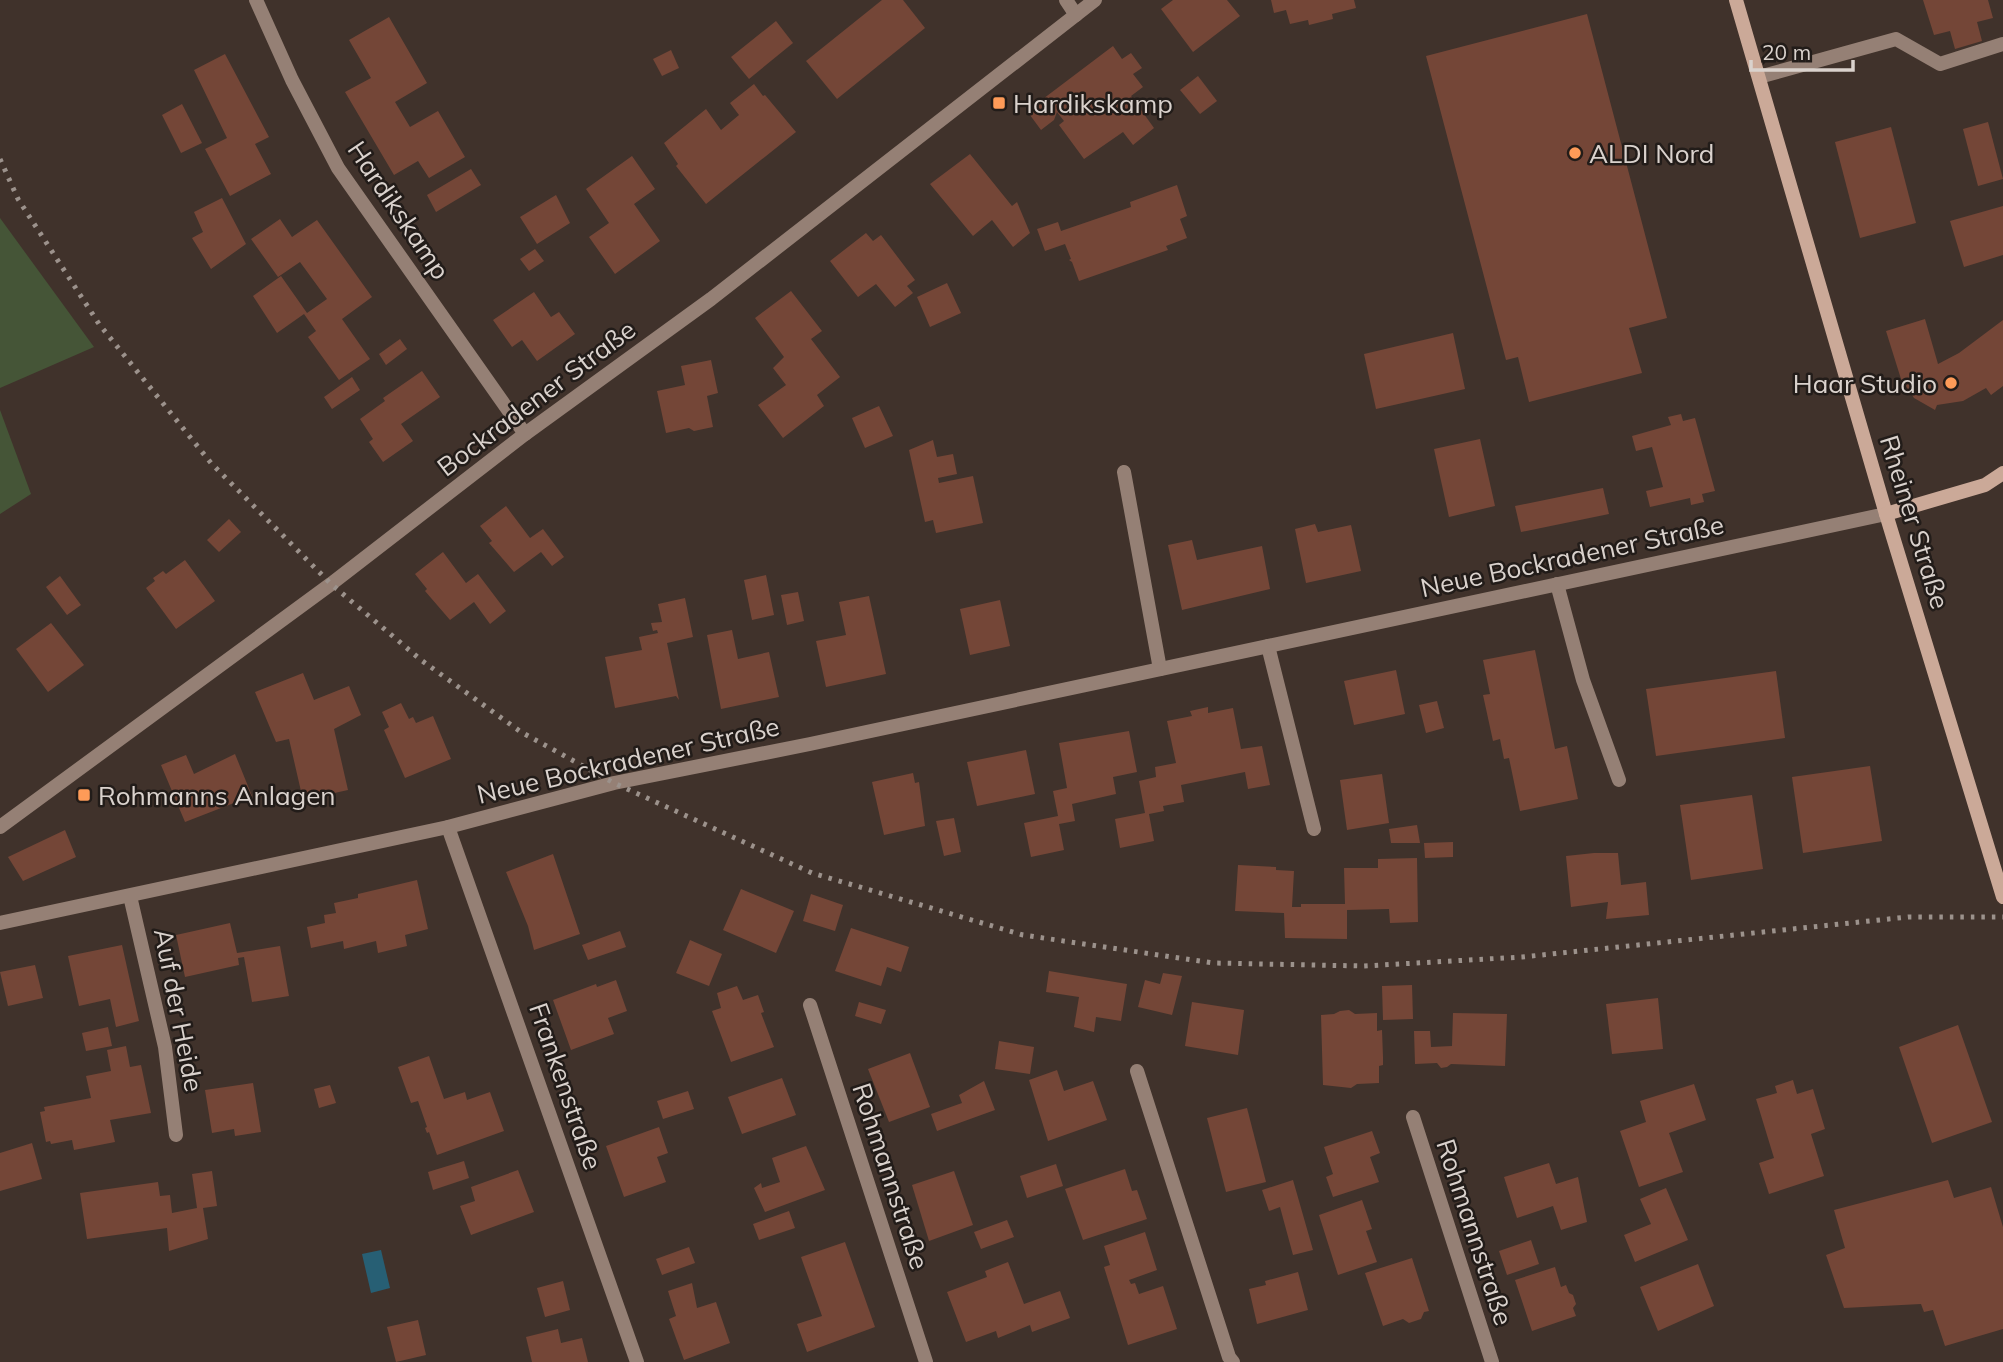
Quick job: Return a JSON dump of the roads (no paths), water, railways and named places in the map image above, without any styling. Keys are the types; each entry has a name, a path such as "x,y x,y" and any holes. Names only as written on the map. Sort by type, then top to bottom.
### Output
{"main road":[{"name":"Rheiner Straße","path":"1736,0 1886,514 2003,897"},
{"path":"1886,514 1985,485 2003,474"}],"street":[{"name":"Hardikskamp","path":"256,0 292,80 338,168 525,434"},
{"path":"1066,0 1076,15"},
{"name":"Bockradener Straße","path":"0,827 331,584 525,434 711,299 1095,0"},
{"path":"1759,78 1896,39 1940,64 2003,44"},
{"path":"1124,472 1160,669"},
{"name":"Neue Bockradener Straße","path":"0,923 448,827 614,783 810,744 1886,514"},
{"path":"1557,584 1583,680 1619,780"},
{"path":"1268,646 1314,829"},
{"name":"Frankenstraße","path":"448,827 637,1362"},
{"name":"Auf der Heide","path":"130,896 165,1046 176,1135"},
{"name":"Rohmannstraße","path":"810,1005 926,1362"},
{"path":"1137,1071 1229,1357 1233,1362"},
{"name":"Rohmannstraße","path":"1413,1117 1492,1362"}],"water":[{"path":"381,1250 390,1288 371,1293 362,1254"}],"railway":[{"path":"0,159 18,199 99,324 211,463 331,584 421,660 521,732 614,783 812,873 1023,935 1213,963 1364,966 1522,957 1908,917 2003,917"}],"place":[{"name":"Hardikskamp","path":"999,103"},
{"name":"ALDI Nord","path":"1575,153"},
{"name":"Haar Studio","path":"1951,383"},
{"name":"Rohmanns Anlagen","path":"84,795"}]}
